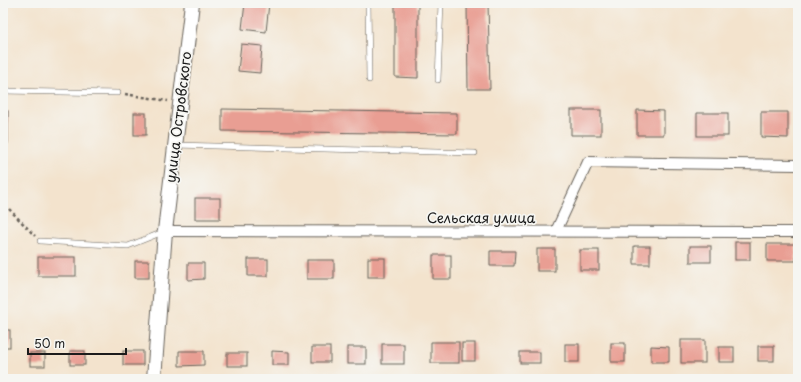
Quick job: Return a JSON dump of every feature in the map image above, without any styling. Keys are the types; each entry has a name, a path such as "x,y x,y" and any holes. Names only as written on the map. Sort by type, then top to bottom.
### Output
{"street":[{"name":"улица Островского","path":"154,379 165,231 192,3"},
{"path":"556,231 588,162 798,165"},
{"name":"Сельская улица","path":"165,231 798,232"}],"lane":[{"path":"368,3 369,80"},
{"path":"438,80 441,3"},
{"path":"3,91 118,93"},
{"path":"175,145 475,153"},
{"path":"40,241 128,246 165,231"}],"path":[{"path":"118,93 180,104"},
{"path":"3,209 9,209 40,241"}],"building":[{"path":"245,3 269,3 266,32 242,29"},
{"path":"395,3 418,3 418,78 395,77"},
{"path":"467,3 488,3 490,89 468,89"},
{"path":"241,44 262,46 260,73 238,71"},
{"path":"222,109 457,113 457,134 222,131"},
{"path":"571,110 601,110 601,135 571,135"},
{"path":"637,110 664,111 664,135 637,135"},
{"path":"3,111 8,111 8,143 3,143"},
{"path":"761,112 788,112 788,138 761,137"},
{"path":"134,113 146,113 146,135 134,135"},
{"path":"697,113 728,113 728,136 697,136"},
{"path":"195,198 220,198 220,219 195,219"},
{"path":"735,242 750,242 750,260 735,260"},
{"path":"767,244 796,244 796,261 767,261"},
{"path":"634,246 650,246 650,264 634,264"},
{"path":"690,246 711,246 711,262 690,262"},
{"path":"537,249 555,249 555,271 537,271"},
{"path":"580,250 599,250 599,270 580,270"},
{"path":"490,251 515,251 514,266 490,266"},
{"path":"433,255 451,255 451,279 433,279"},
{"path":"38,257 76,257 76,276 38,276"},
{"path":"368,258 385,258 385,277 368,277"},
{"path":"248,259 268,259 268,276 248,276"},
{"path":"307,260 334,260 334,279 307,279"},
{"path":"135,261 149,261 149,278 135,278"},
{"path":"188,263 204,263 204,279 188,280"},
{"path":"3,330 10,330 10,347 3,347"},
{"path":"681,340 705,340 705,363 681,363"},
{"path":"431,342 459,342 459,363 431,363"},
{"path":"462,343 475,343 475,361 462,361"},
{"path":"611,343 625,343 625,362 611,362"},
{"path":"382,344 404,344 404,364 382,364"},
{"path":"565,344 579,344 579,362 565,362"},
{"path":"651,346 669,347 669,362 651,362"},
{"path":"758,346 774,346 774,361 758,361"},
{"path":"312,347 330,347 330,362 312,362"},
{"path":"347,347 366,347 366,364 347,364"},
{"path":"719,347 734,347 734,362 719,362"},
{"path":"70,351 85,351 85,365 70,365"},
{"path":"123,351 143,351 143,365 123,365"},
{"path":"179,351 204,351 204,365 179,366"},
{"path":"272,351 289,352 289,365 272,365"},
{"path":"520,352 540,352 540,363 520,363"},
{"path":"30,353 45,353 45,366 30,366"},
{"path":"227,353 247,353 247,366 227,366"}]}
